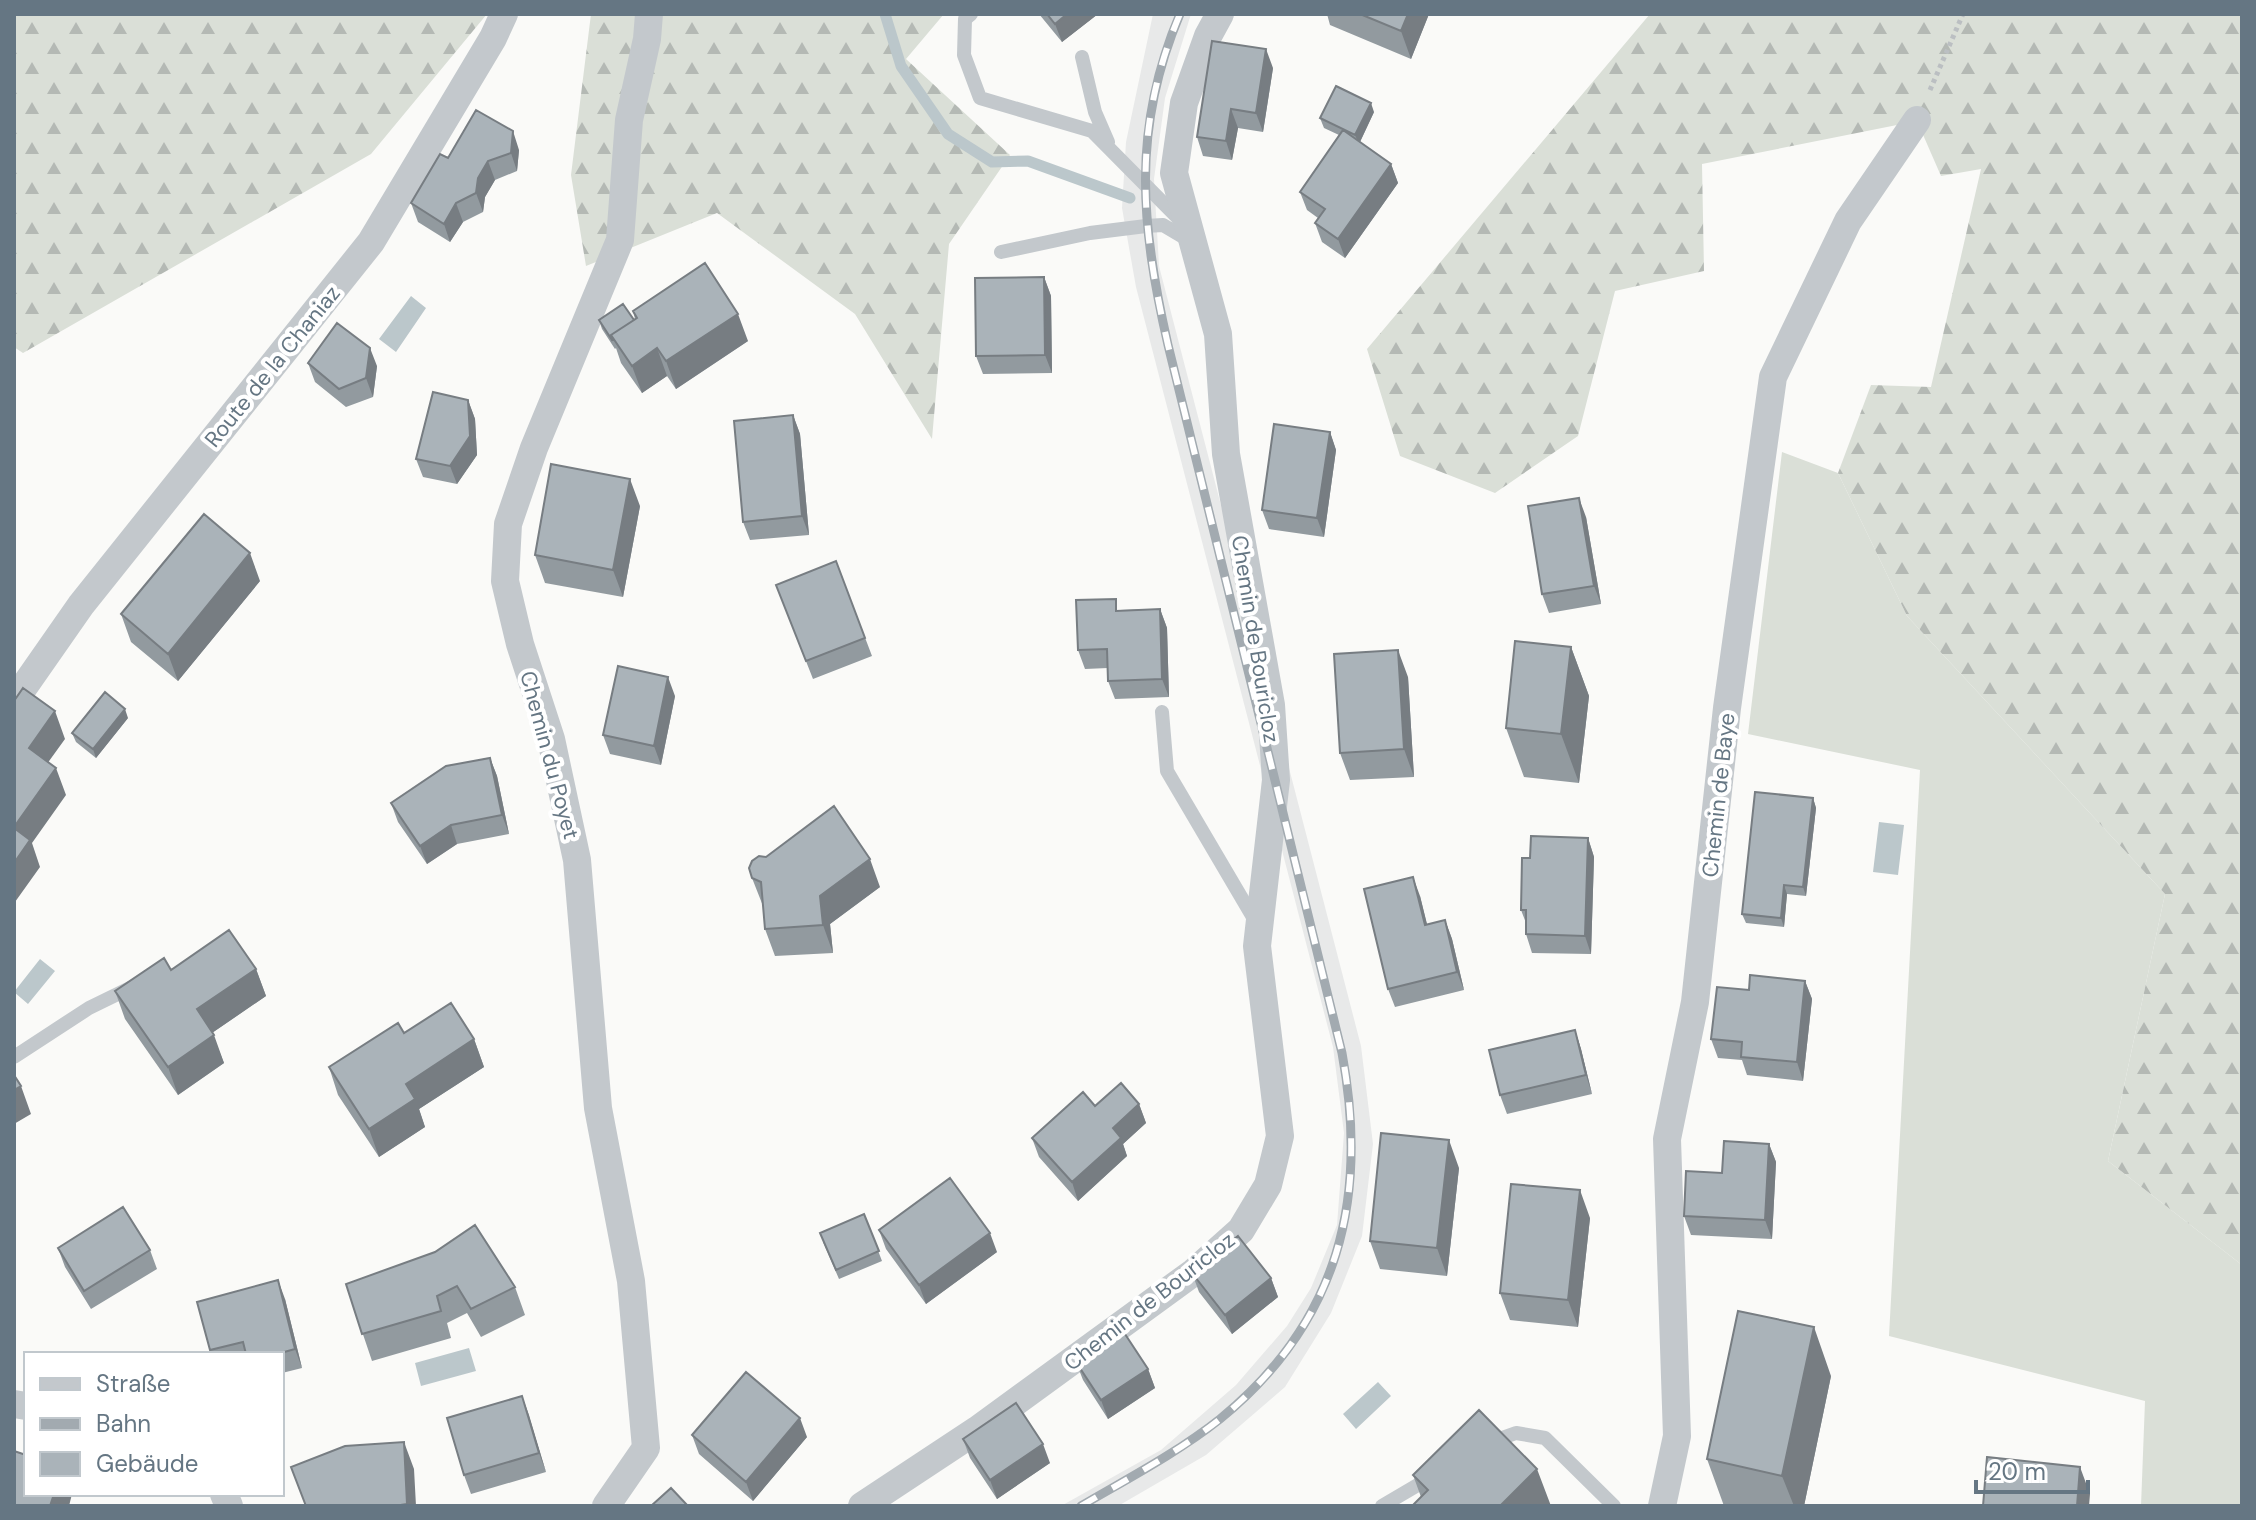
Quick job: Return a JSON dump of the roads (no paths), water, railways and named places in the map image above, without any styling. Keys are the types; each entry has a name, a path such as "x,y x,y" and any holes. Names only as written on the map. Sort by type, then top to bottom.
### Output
{"street":[{"name":"Route de la Chaniaz","path":"14,701 81,605 371,242 493,38 504,14"},
{"name":"Chemin du Poyet","path":"606,1506 646,1448 631,1281 598,1108 574,847 551,739 520,644 505,581 508,524 534,448 620,240 629,120 647,39 649,14"},
{"name":"Chemin de Bouricloz","path":"862,1506 977,1430 1194,1272 1241,1230 1268,1185 1280,1136 1257,946 1276,780 1271,705 1226,454 1218,334 1174,173 1184,103 1208,36 1220,14"},
{"name":"Chemin de Baye","path":"1662,1506 1677,1436 1667,1139 1695,1002 1727,708 1773,377 1848,221 1917,120"}],"lane":[{"path":"971,14 965,19 964,55 980,98 1092,131 1110,146 1192,236"},
{"path":"1082,57 1095,112 1110,146"},
{"path":"1001,252 1090,233 1146,226 1163,225 1192,236"},
{"path":"1162,712 1167,771 1259,928"},
{"path":"14,1057 89,1008 150,978"},
{"path":"1476,1451 1516,1433 1545,1438 1614,1506"},
{"path":"1382,1506 1449,1467"}],"waterway":[{"path":"885,14 901,66 948,134 992,162 1028,161 1130,198"}],"railway":[{"path":"1081,1506 1169,1454 1220,1419 1261,1381 1293,1341 1318,1299 1336,1254 1347,1207 1351,1158 1342,1053 1168,345 1152,260 1147,219 1148,138 1164,56 1180,14"}]}
